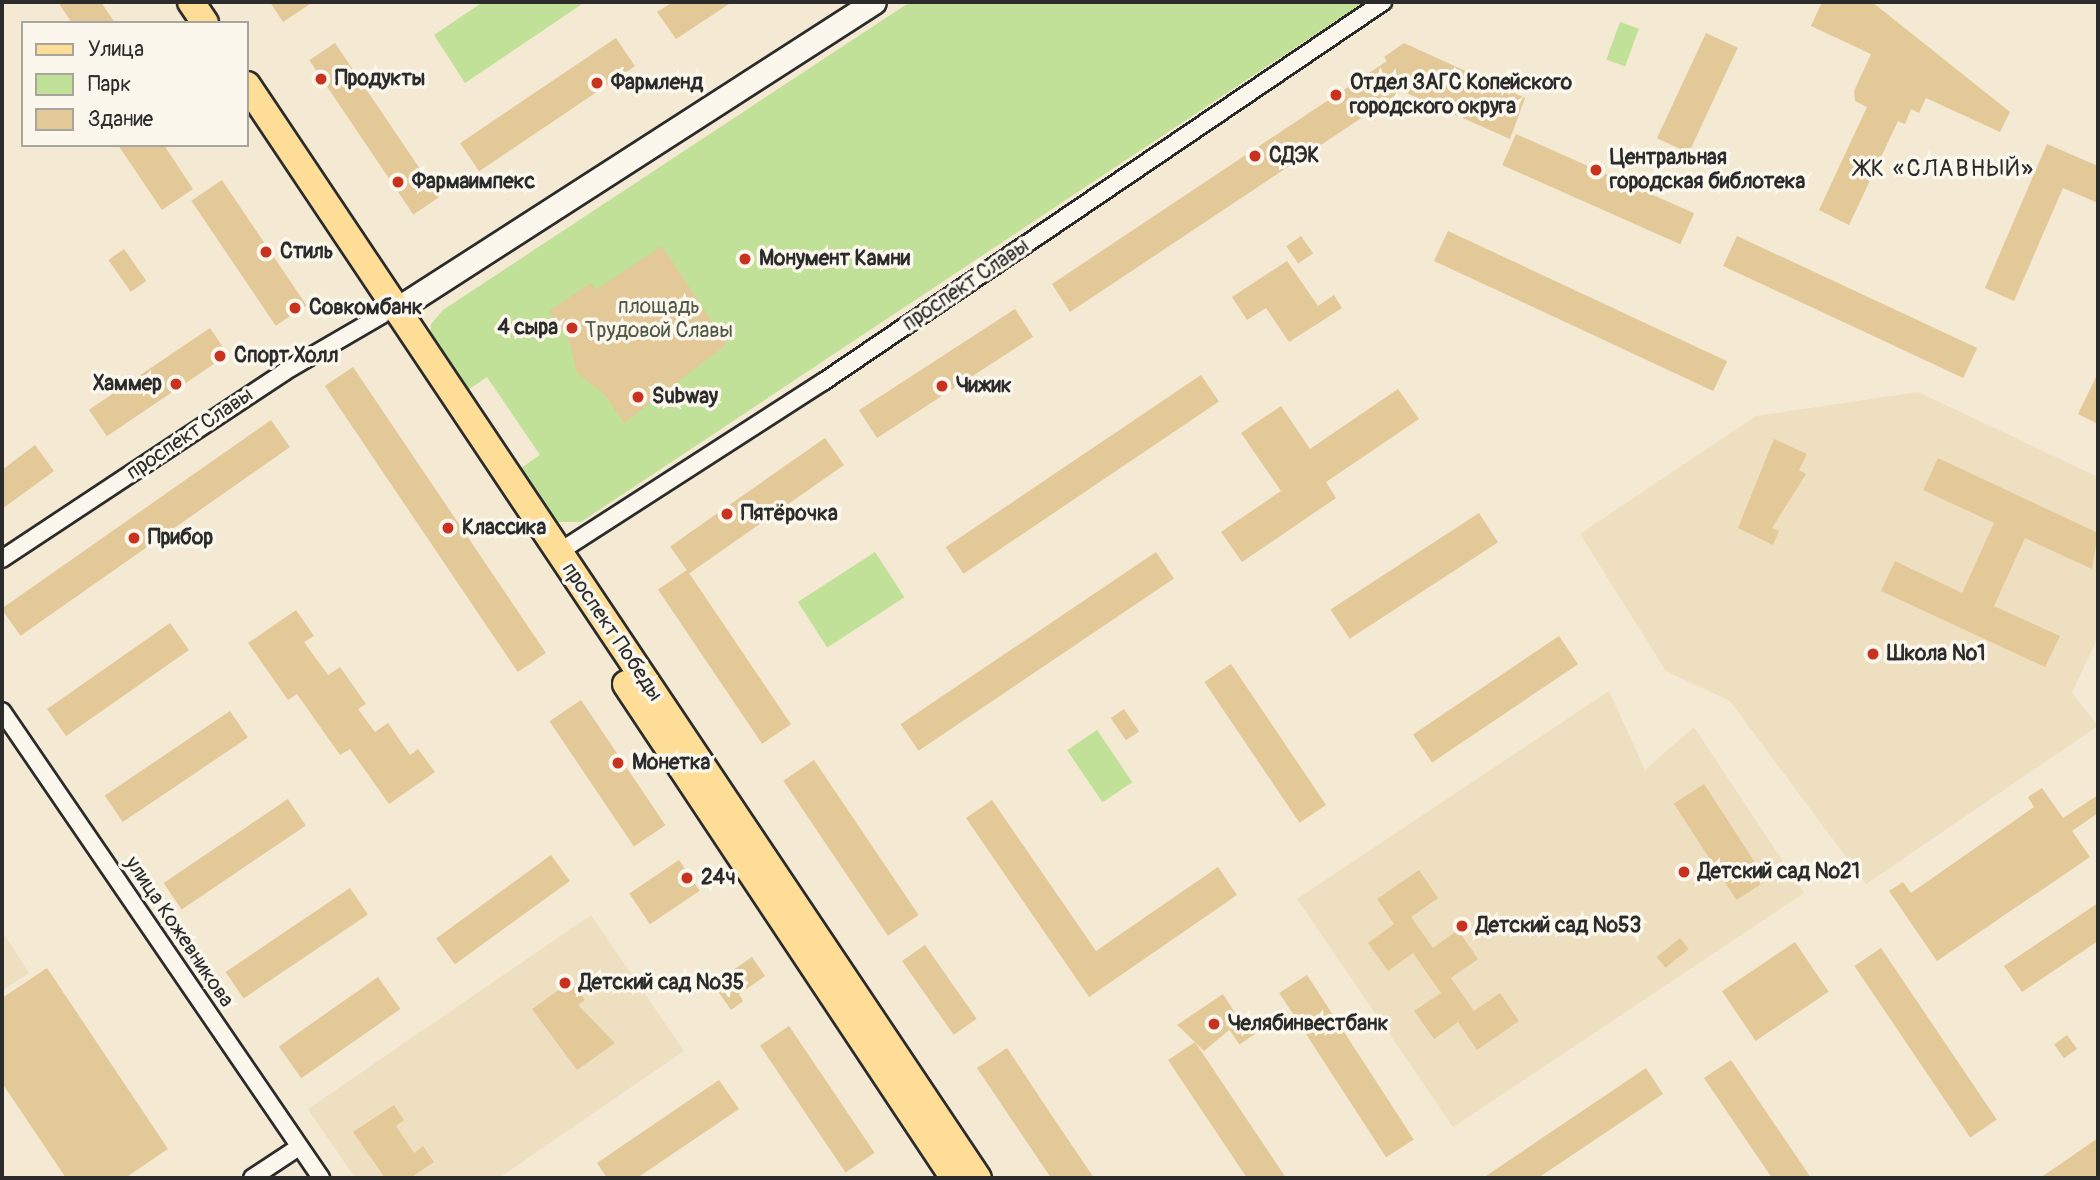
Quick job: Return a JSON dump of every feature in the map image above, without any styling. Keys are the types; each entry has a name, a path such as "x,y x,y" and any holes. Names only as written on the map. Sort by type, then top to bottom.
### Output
{"main road":[{"path":"172,2 184,21"},
{"path":"191,2 204,21"},
{"name":"проспект Славы","path":"389,312 874,2"},
{"name":"проспект Победы","path":"248,87 389,312 552,557 954,1178"},
{"name":"проспект Победы","path":"248,116 389,312"},
{"name":"проспект Победы","path":"552,557 978,1178"}],"street":[{"name":"проспект Славы","path":"552,557 823,382 1383,2"},
{"name":"проспект Славы","path":"2,559 284,372 389,312"},
{"name":"улица Кожевникова","path":"2,711 321,1178"},
{"path":"252,1178 299,1147"}],"shaded area":[{"name":"Школа №1","path":"1918,392 2098,477 2098,637 2072,693 2098,726 1866,884 1730,701 1666,671 1580,534 1756,416"},
{"name":"Детский сад №53","path":"1609,691 1645,770 1694,727 1804,893 1453,1127 1297,899"},
{"name":"Детский сад №35","path":"591,915 684,1051 499,1178 355,1178 308,1109"},
{"path":"2,931 29,973 2,991"}],"green space":[{"path":"483,2 585,2 465,83 434,35"},
{"name":"площадь Трудовой Славы","path":"910,2 1364,2 581,522 556,522 518,470 540,455 487,377 465,392 430,340 431,324 443,310"},
{"path":"1620,22 1639,29 1625,66 1606,60"},
{"path":"875,552 904,597 827,647 798,602"},
{"path":"1097,730 1132,782 1102,802 1067,750"}],"building":[{"path":"58,2 101,2 114,21 71,21"},
{"path":"270,2 313,2 283,22"},
{"path":"673,2 732,2 676,39 657,12"},
{"path":"1822,2 1872,2 2010,112 2000,132 1926,98 1919,113 1911,109 1905,124 1898,121 1849,225 1819,210 1867,107 1855,101 1854,91 1871,54 1811,26"},
{"path":"1706,33 1738,48 1689,153 1657,138"},
{"path":"616,38 635,66 479,171 460,143"},
{"path":"335,43 439,197 413,215 309,60"},
{"path":"1404,43 1525,98 1510,139 1402,91 1070,312 1052,284 1387,61 1384,57"},
{"path":"1516,134 1694,213 1680,244 1502,165"},
{"path":"2047,144 2098,166 2098,203 2063,188 2014,301 1985,288"},
{"path":"119,147 165,147 193,189 162,210"},
{"path":"222,180 306,305 276,326 191,201"},
{"path":"1448,231 1727,361 1713,391 1434,261"},
{"path":"1301,236 1313,253 1298,264 1286,246"},
{"path":"1737,236 1977,348 1963,378 1723,266"},
{"path":"662,246 727,344 624,423 604,394 577,373 569,340 549,311 591,283 596,290"},
{"path":"124,249 146,281 131,292 108,260"},
{"path":"1287,261 1318,306 1334,295 1342,308 1289,342 1266,308 1247,320 1232,297"},
{"path":"1015,309 1033,337 877,438 859,410"},
{"path":"210,328 228,355 107,436 89,410"},
{"path":"353,367 546,653 518,672 325,386"},
{"path":"2098,373 2098,424 2078,414"},
{"path":"1201,375 1219,402 964,574 946,547"},
{"path":"1398,389 1419,419 1326,482 1336,498 1242,562 1221,532 1281,491 1241,433 1281,406 1310,449"},
{"path":"271,420 290,447 20,636 2,608"},
{"path":"825,438 844,465 689,573 670,546"},
{"path":"1774,439 1807,454 1799,470 1806,474 1772,528 1779,531 1773,545 1738,528"},
{"path":"35,445 54,471 2,509 2,470"},
{"path":"1938,458 2098,533 2092,569 2025,538 1994,606 2060,636 2045,667 1881,591 1895,561 1962,593 1994,523 1923,490"},
{"path":"1479,513 1498,542 1350,639 1331,609"},
{"path":"1156,552 1174,579 919,751 901,724"},
{"path":"687,570 791,724 762,744 658,590"},
{"path":"296,610 314,636 304,642 328,675 340,667 366,704 358,709 375,732 388,723 410,755 418,749 435,772 389,804 350,749 340,755 297,694 288,700 248,643"},
{"path":"170,623 189,650 66,736 47,709"},
{"path":"1559,636 1578,664 1432,763 1413,734"},
{"path":"1231,664 1326,805 1300,823 1204,682"},
{"path":"581,700 665,825 634,846 549,721"},
{"path":"1124,709 1139,731 1126,740 1111,718"},
{"path":"230,711 248,738 123,822 105,795"},
{"path":"814,760 919,915 888,936 783,781"},
{"path":"1704,784 1767,880 1736,900 1674,804"},
{"path":"2042,788 2063,818 2098,795 2098,813 2072,831 2090,857 1937,961 1889,891 1903,882 1911,893 2034,807 2028,797"},
{"path":"288,799 306,826 182,909 164,883"},
{"path":"992,800 1096,951 1218,867 1237,895 1089,997 966,818"},
{"path":"551,855 570,881 455,964 436,938"},
{"path":"679,860 700,891 650,924 629,894"},
{"path":"1419,870 1438,898 1411,917 1433,948 1458,930 1478,959 1451,978 1474,1011 1500,993 1519,1021 1477,1050 1458,1022 1434,1039 1414,1011 1441,993 1413,953 1388,971 1368,943 1394,924 1377,899"},
{"path":"350,888 368,915 244,998 226,972"},
{"path":"2098,903 2098,941 2022,992 2004,966"},
{"path":"1680,938 1689,949 1665,968 1657,957"},
{"path":"1795,942 1829,992 1756,1041 1722,991"},
{"path":"925,945 977,1019 954,1035 902,961"},
{"path":"1881,948 1997,1120 1970,1138 1854,966"},
{"path":"752,957 765,976 739,994 743,1001 731,1010 713,984"},
{"path":"47,968 168,1149 125,1178 66,1178 2,1083 2,998"},
{"path":"1307,975 1414,1139 1386,1157 1279,993"},
{"path":"378,977 400,1009 301,1078 279,1046"},
{"path":"571,981 585,1000 578,1005 615,1043 577,1070 532,1009"},
{"name":"Челябинвестбанк","path":"1223,994 1240,1021 1204,1051 1177,1025"},
{"path":"1245,1019 1255,1034 1239,1045 1229,1030"},
{"path":"789,1026 875,1153 846,1172 760,1046"},
{"path":"2067,1035 2077,1049 2064,1058 2054,1044"},
{"path":"1195,1042 1286,1178 1247,1178 1168,1060"},
{"path":"1007,1048 1094,1178 1051,1178 977,1068"},
{"path":"1731,1060 1811,1178 1772,1178 1704,1078"},
{"path":"1646,1068 1663,1094 1538,1178 1483,1178"},
{"path":"719,1080 739,1109 637,1178 607,1178 597,1163"},
{"path":"394,1105 404,1120 396,1126 414,1153 423,1146 434,1162 410,1178 385,1178 353,1132"},
{"path":"2098,1138 2098,1178 2040,1178 2059,1165"}],"place":[{"name":"Продукты","path":"321,79"},
{"name":"Фармленд","path":"597,83"},
{"name":"Отдел ЗАГС Копейского городского округа","path":"1336,95"},
{"name":"СДЭК","path":"1255,156"},
{"name":"Центральная городская библотека","path":"1596,170"},
{"name":"Фармаимпекс","path":"398,182"},
{"name":"Стиль","path":"266,252"},
{"name":"Монумент Камни","path":"745,259"},
{"name":"Совкомбанк","path":"295,308"},
{"name":"4 сыра","path":"572,328"},
{"name":"Спорт Холл","path":"220,356"},
{"name":"Хаммер","path":"176,384"},
{"name":"Чижик","path":"942,386"},
{"name":"Subway","path":"638,397"},
{"name":"Пятёрочка","path":"727,514"},
{"name":"Классика","path":"448,528"},
{"name":"Прибор","path":"134,538"},
{"name":"Школа №1","path":"1873,654"},
{"name":"Монетка","path":"618,763"},
{"name":"Детский сад №21","path":"1684,872"},
{"name":"24ч","path":"687,878"},
{"name":"Детский сад №53","path":"1462,926"},
{"name":"Детский сад №35","path":"565,983"},
{"name":"Челябинвестбанк","path":"1214,1024"}],"district":[{"name":"ЖК «СЛАВНЫЙ»","path":"1945,169"}]}
